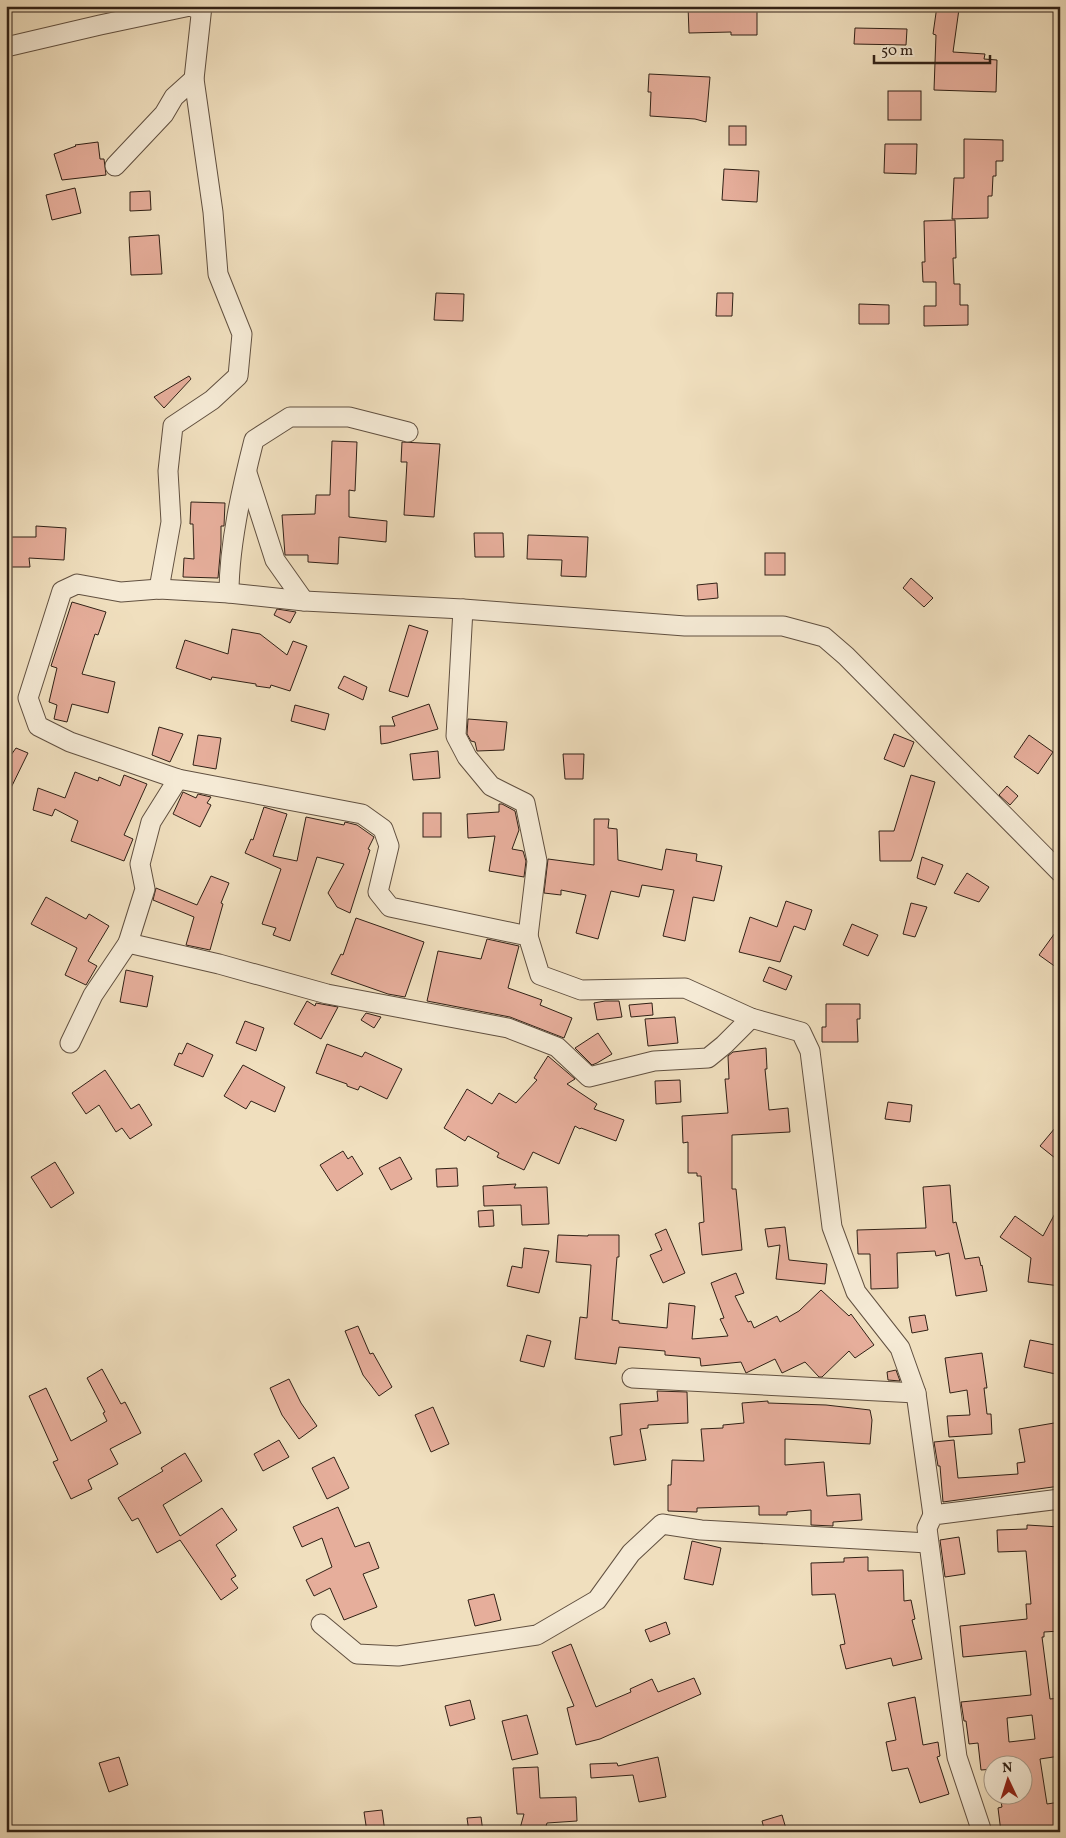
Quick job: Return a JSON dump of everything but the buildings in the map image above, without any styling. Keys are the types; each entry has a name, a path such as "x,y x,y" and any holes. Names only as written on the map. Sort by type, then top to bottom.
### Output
{"street":[{"path":"6,47 190,6 202,8 194,79 213,212 218,274 242,334 238,376 212,400 173,426 168,471 171,522 159,589"},
{"path":"115,166 164,114 174,97 194,79"},
{"path":"229,593 230,572 246,470 254,440 290,416 349,417 408,432"},
{"path":"246,470 275,560 304,601"},
{"path":"528,936 390,907 378,892 389,846 384,829 362,814 178,779 70,742 38,726 28,698 62,591 78,584 121,592 159,589 229,593 304,601 463,609 684,626 783,626 824,637 846,656 1060,872"},
{"path":"463,609 456,736 467,756 490,786 525,803 536,861 528,936 540,975 581,990 685,988 752,1018 801,1032 810,1050 832,1227 856,1292 900,1348 916,1393 933,1515 927,1528 928,1543 957,1757 982,1832"},
{"path":"70,1043 92,995 128,943 144,890 140,864 151,822 178,779"},
{"path":"128,943 220,964 327,994 508,1028 556,1047 589,1077 654,1061 708,1058 752,1018"},
{"path":"632,1378 916,1393"},
{"path":"933,1515 1060,1499"},
{"path":"321,1624 357,1654 398,1656 537,1635 597,1600 631,1553 662,1524 701,1530 928,1543"}]}
